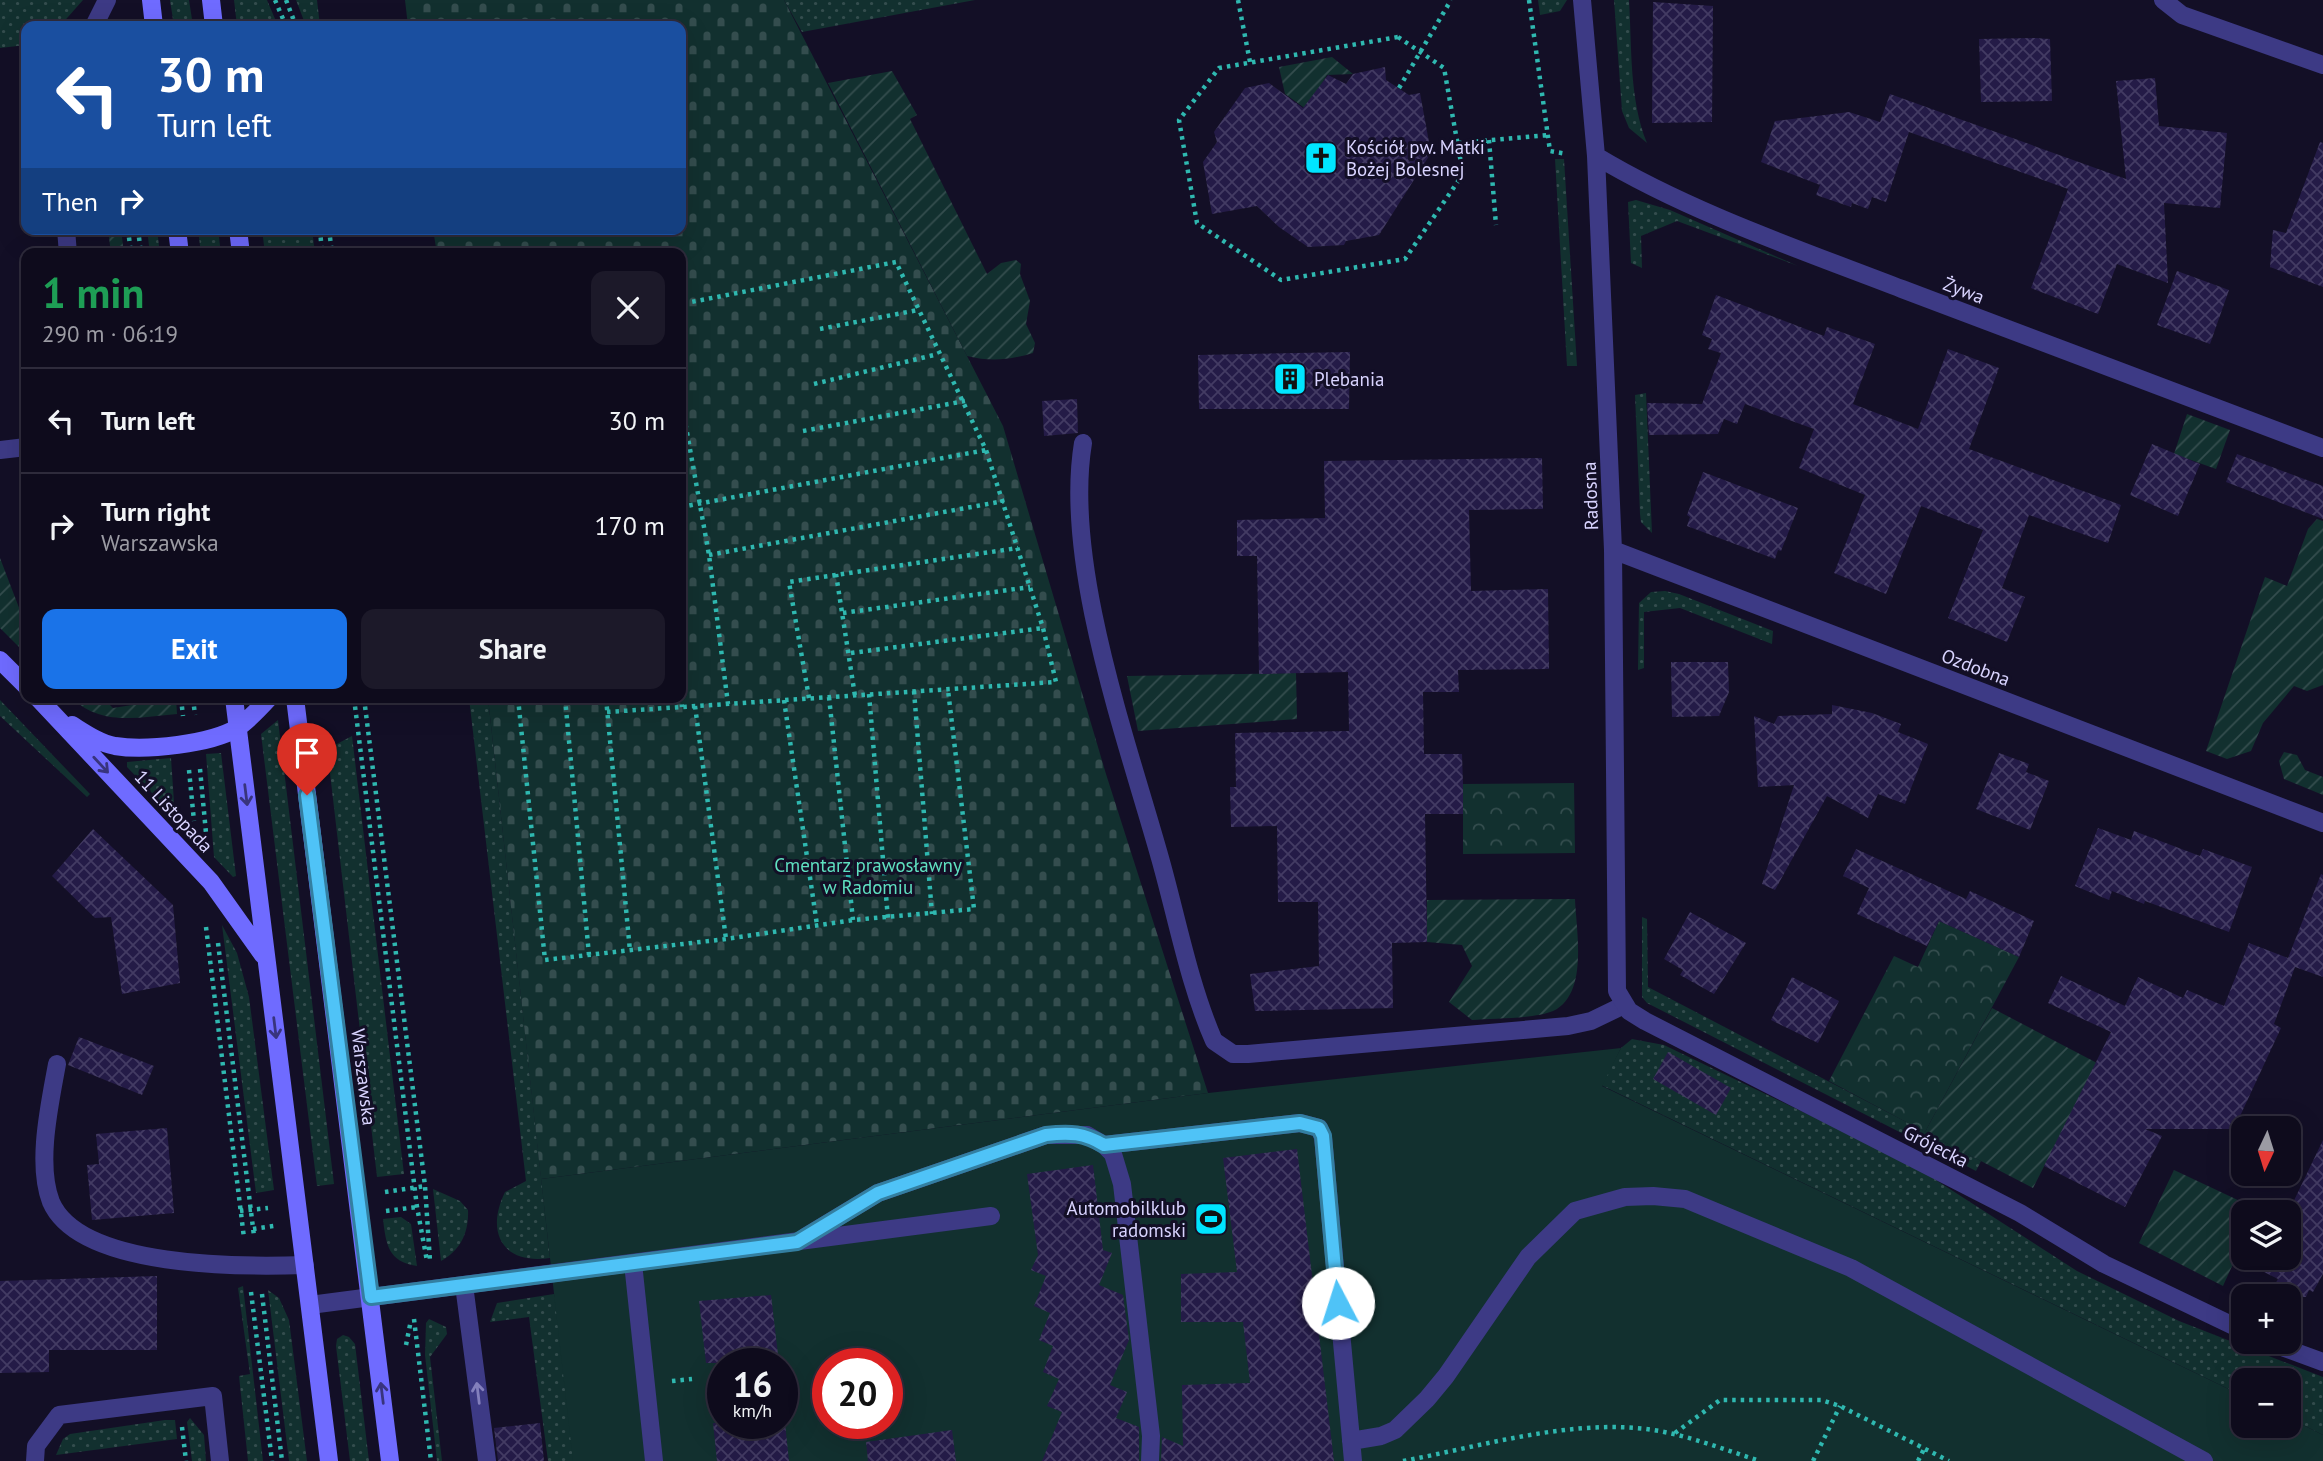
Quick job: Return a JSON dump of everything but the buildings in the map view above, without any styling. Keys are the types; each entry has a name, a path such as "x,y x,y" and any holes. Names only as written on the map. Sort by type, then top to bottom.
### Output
{"main road":[{"path":"151,0 153,21"},
{"path":"214,0 214,21"},
{"path":"0,660 21,681"},
{"name":"11 Listopada","path":"43,703 212,882 267,961"},
{"path":"234,703 329,1461"},
{"path":"55,715 99,741 116,746 192,742 217,738 237,728 264,703"},
{"name":"Warszawska","path":"296,703 390,1461"}],"street":[{"path":"96,21 107,0"},
{"name":"Radosna","path":"1582,0 1596,156 1613,550 1620,998"},
{"path":"2163,0 2182,15 2323,65"},
{"name":"Żywa","path":"1596,156 1619,170 1829,261 2323,448"},
{"path":"1083,443 1080,465 1081,511 1090,593 1112,686 1214,1041 1233,1054 1248,1054 1568,1026 1591,1020 1620,998"},
{"path":"0,450 21,448"},
{"name":"Ozdobna","path":"1613,550 2323,823"},
{"name":"Grójecka","path":"1620,998 1645,1021 2020,1213 2104,1264 2231,1325"},
{"path":"57,1064 46,1131 50,1199 58,1215 77,1230 118,1249 171,1262 253,1266 305,1265"},
{"path":"1104,1145 1300,1123 1319,1128 1323,1136 1353,1461"},
{"path":"797,1242 878,1193 1046,1135 1070,1132 1087,1135 1104,1145 1113,1154 1122,1184 1151,1436 1150,1461"},
{"path":"1351,1441 1381,1436 1395,1430 1427,1399 1447,1376 1528,1257 1575,1211 1625,1197 1653,1196 1685,1199 1851,1268 2204,1461"},
{"path":"310,1305 991,1216"},
{"path":"633,1263 654,1461"},
{"path":"464,1285 487,1461"},
{"path":"2301,1354 2323,1362"},
{"path":"35,1461 36,1446 59,1415 213,1396 220,1461"}],"path":[{"path":"275,0 284,21"},
{"path":"286,0 294,21"},
{"path":"1238,0 1250,62"},
{"path":"1398,88 1451,0"},
{"path":"1529,0 1550,151 1570,155"},
{"path":"1398,37 1420,52 1444,68 1463,174 1405,259 1281,279 1197,223 1179,120 1219,68 1398,37"},
{"path":"1458,143 1548,135"},
{"path":"1489,140 1496,225"},
{"path":"607,712 1056,682 1043,628 986,450 965,401 938,354 896,262 686,303"},
{"path":"820,330 918,310"},
{"path":"814,384 938,354"},
{"path":"803,431 965,401"},
{"path":"686,428 709,555 728,704"},
{"path":"686,506 986,450"},
{"path":"709,555 1004,501"},
{"path":"809,698 789,582 1018,548"},
{"path":"836,574 851,653 855,696"},
{"path":"843,613 1030,587"},
{"path":"851,653 1043,628"},
{"path":"519,703 545,960 726,939 853,919 888,919 974,909 948,690"},
{"path":"914,691 932,914"},
{"path":"869,694 888,919"},
{"path":"829,697 853,919"},
{"path":"784,700 817,925"},
{"path":"182,703 192,742 212,882"},
{"path":"193,703 192,742 199,868"},
{"path":"355,703 422,1245 424,1258 429,1265 431,1248 425,1186 365,703"},
{"path":"565,703 589,955"},
{"path":"606,703 630,951"},
{"path":"682,703 682,707"},
{"path":"695,706 726,939"},
{"path":"205,920 282,1461"},
{"path":"217,939 272,1461"},
{"path":"413,1314 431,1461"},
{"path":"1674,1434 1720,1401 1821,1400 1840,1406 1949,1461"},
{"path":"1813,1461 1840,1406"},
{"path":"1403,1461 1572,1429 1635,1428 1674,1434 1760,1461"},
{"path":"1918,1461 1924,1449"}],"green space":[{"path":"0,0 83,0 64,21 21,21 21,46 0,48"},
{"path":"170,0 189,0 192,21 173,21"},
{"path":"234,0 267,0 276,21 236,21"},
{"path":"296,0 317,0 319,21 304,21"},
{"name":"Cmentarz prawosławny w Radomiu","path":"405,0 784,0 1003,426 1106,774 1208,1093 541,1179 489,703 686,703 686,248 436,248 434,235 686,235 686,21 407,21"},
{"path":"784,0 975,0 802,32"},
{"path":"1538,0 1567,0 1560,11 1540,15"},
{"path":"1614,0 1629,0 1634,91 1647,143 1629,128 1622,111"},
{"path":"1332,57 1353,74 1327,75 1306,109 1285,94 1279,67"},
{"path":"892,71 917,115 910,119 987,274 1001,263 1016,260 1021,264 1020,274 1030,301 1026,324 1035,343 1033,353 1000,359 967,356 828,83"},
{"path":"1555,159 1564,159 1577,366 1567,366"},
{"path":"1636,200 1670,210 1798,266 1677,221 1641,236 1642,268 1631,263 1628,202"},
{"path":"109,235 122,235 123,248 110,248"},
{"path":"148,235 158,235 159,248 149,248"},
{"path":"199,235 219,235 220,248 200,248"},
{"path":"263,235 313,235 314,248 264,248"},
{"path":"1646,393 1652,533 1641,522 1640,514 1635,395"},
{"path":"2187,414 2230,430 2216,469 2174,454"},
{"path":"2317,519 2323,521 2323,685 2307,691 2294,686 2263,723 2251,751 2227,759 2206,751 2265,577 2287,586 2308,529"},
{"path":"0,558 21,613 21,649 0,628"},
{"path":"1665,591 1773,631 1772,644 1680,608 1644,612 1644,668 1638,670 1639,603 1651,592"},
{"path":"1296,673 1297,719 1138,731 1127,676"},
{"path":"0,700 90,794 87,797 0,716"},
{"path":"79,703 108,703 113,708 144,703 176,703 177,714 122,718 109,717"},
{"path":"470,703 489,703 550,1258 520,1256 502,1243 498,1233 499,1207 505,1192 526,1181"},
{"path":"278,720 334,1184 317,1186 261,734"},
{"path":"352,736 404,1174 377,1177 328,756 333,746"},
{"path":"2284,752 2297,755 2305,770 2323,777 2323,795 2284,779 2279,761"},
{"path":"221,753 236,876 233,877 214,857 206,754"},
{"path":"171,758 175,817 127,767 127,762"},
{"path":"1574,783 1575,853 1463,854 1463,784"},
{"path":"1575,899 1578,960 1572,991 1564,1003 1553,1011 1535,1016 1472,1020 1449,1002 1472,966 1462,945 1427,942 1427,900"},
{"path":"1642,917 1647,919 1648,987 1981,1161 1976,1171 1647,1003 1642,997"},
{"path":"1939,921 2019,957 1925,1132 1829,1081 1894,956 1918,967"},
{"path":"222,925 237,953 249,997 274,1190 256,1193"},
{"path":"1992,1008 2097,1063 2033,1188 1925,1132"},
{"path":"1632,1039 1664,1045 1911,1164 2077,1271 2179,1321 2231,1341 2231,1354 2264,1354 2300,1368 2231,1368 2231,1390 1601,1085 1621,1048"},
{"name":"Automobilklub radomski","path":"1621,1048 1602,1086 2231,1390 2231,1438 2301,1438 2301,1424 2323,1435 2323,1461 573,1461 541,1179 1208,1093"},
{"path":"2174,1170 2238,1200 2231,1200 2231,1268 2223,1286 2139,1243"},
{"path":"433,1189 460,1201 468,1210 467,1226 459,1246 441,1261"},
{"path":"401,1217 411,1224 417,1266 407,1264 394,1256 387,1244 383,1219"},
{"path":"243,1286 263,1461 248,1461 239,1376 250,1374 238,1288"},
{"path":"268,1290 279,1298 289,1320 307,1461 289,1461"},
{"path":"554,1294 608,1461 548,1461 529,1317 490,1322 497,1303"},
{"path":"429,1319 446,1327 447,1334 430,1357 442,1461 437,1461 425,1355 426,1323"},
{"path":"343,1335 355,1344 369,1461 350,1461 336,1346 337,1339"},
{"path":"2301,1368 2323,1377 2323,1435 2301,1424"},
{"path":"190,1418 204,1435 206,1461 192,1461 187,1422"},
{"path":"175,1420 177,1439 56,1455 63,1439 70,1434"}],"place":[{"name":"Kościół pw. Matki Bożej Bolesnej","path":"1321,158"},
{"name":"Plebania","path":"1290,379"},
{"name":"Automobilklub radomski","path":"1211,1219"}],"route":[{"path":"307,795 371,1297 797,1242 878,1193 1046,1135 1070,1132 1087,1135 1104,1145 1300,1123 1319,1128 1323,1136 1338,1303"}]}
